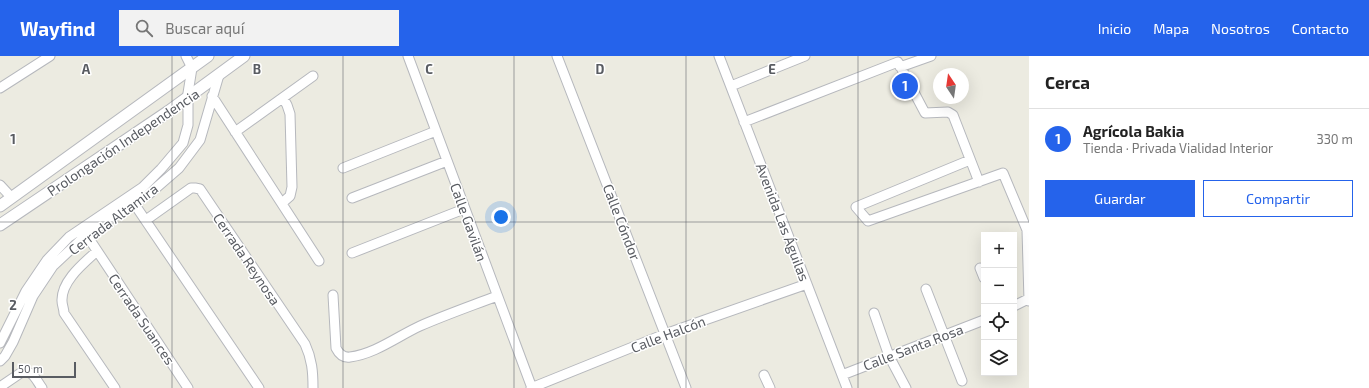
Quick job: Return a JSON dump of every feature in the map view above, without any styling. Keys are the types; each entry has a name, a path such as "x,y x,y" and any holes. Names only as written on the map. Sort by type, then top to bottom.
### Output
{"street":[{"path":"0,88 50,56"},
{"path":"186,56 192,68"},
{"name":"Prolongación Independencia","path":"0,205 12,198 208,56"},
{"name":"Prolongación Independencia","path":"0,225 188,98 244,56"},
{"name":"Calle Gavilán","path":"408,56 531,388"},
{"name":"Calle Cóndor","path":"558,56 686,388"},
{"name":"Avenida Las Águilas","path":"719,56 847,388"},
{"path":"731,86 804,56"},
{"path":"886,56 889,65"},
{"path":"900,67 931,56"},
{"path":"744,122 898,62 925,113 948,112 953,116 979,182"},
{"name":"Cerrada Altamira","path":"132,200 143,186 161,169 183,142 188,126 188,98 192,68"},
{"name":"Cerrada Altamira","path":"0,361 5,356 13,342 33,296 53,266 84,232 132,200 149,194 179,168 200,140 219,75"},
{"path":"235,132 313,76"},
{"path":"212,96 319,261"},
{"path":"282,203 290,196 292,187 290,114 283,98"},
{"path":"343,168 436,131"},
{"path":"970,160 856,207 868,221 1003,173 1028,229 1029,300 1017,305"},
{"path":"352,198 447,161"},
{"path":"0,185 12,198"},
{"name":"Cerrada Reynosa","path":"146,220 191,188 200,190 305,344 312,361 313,388"},
{"path":"132,200 259,388"},
{"path":"352,253 464,208"},
{"name":"Cerrada Altamira","path":"0,343 26,290 43,266 69,237 84,232"},
{"name":"Cerrada Suances","path":"84,232 188,388"},
{"path":"97,251 75,271 66,285 62,300 64,313 115,388"},
{"name":"Calle Halcón","path":"531,388 665,334 807,284"},
{"path":"926,289 962,381"},
{"path":"332,295 336,348 338,353 343,356 350,357 370,351 420,326 497,296"},
{"path":"874,313 889,356 906,388"},
{"name":"Calle Santa Rosa","path":"842,374 981,321"},
{"path":"0,387 24,371 32,374 42,388"},
{"path":"764,375 770,388"}],"place":[{"name":"Agrícola Bakia","path":"905,86"}]}
